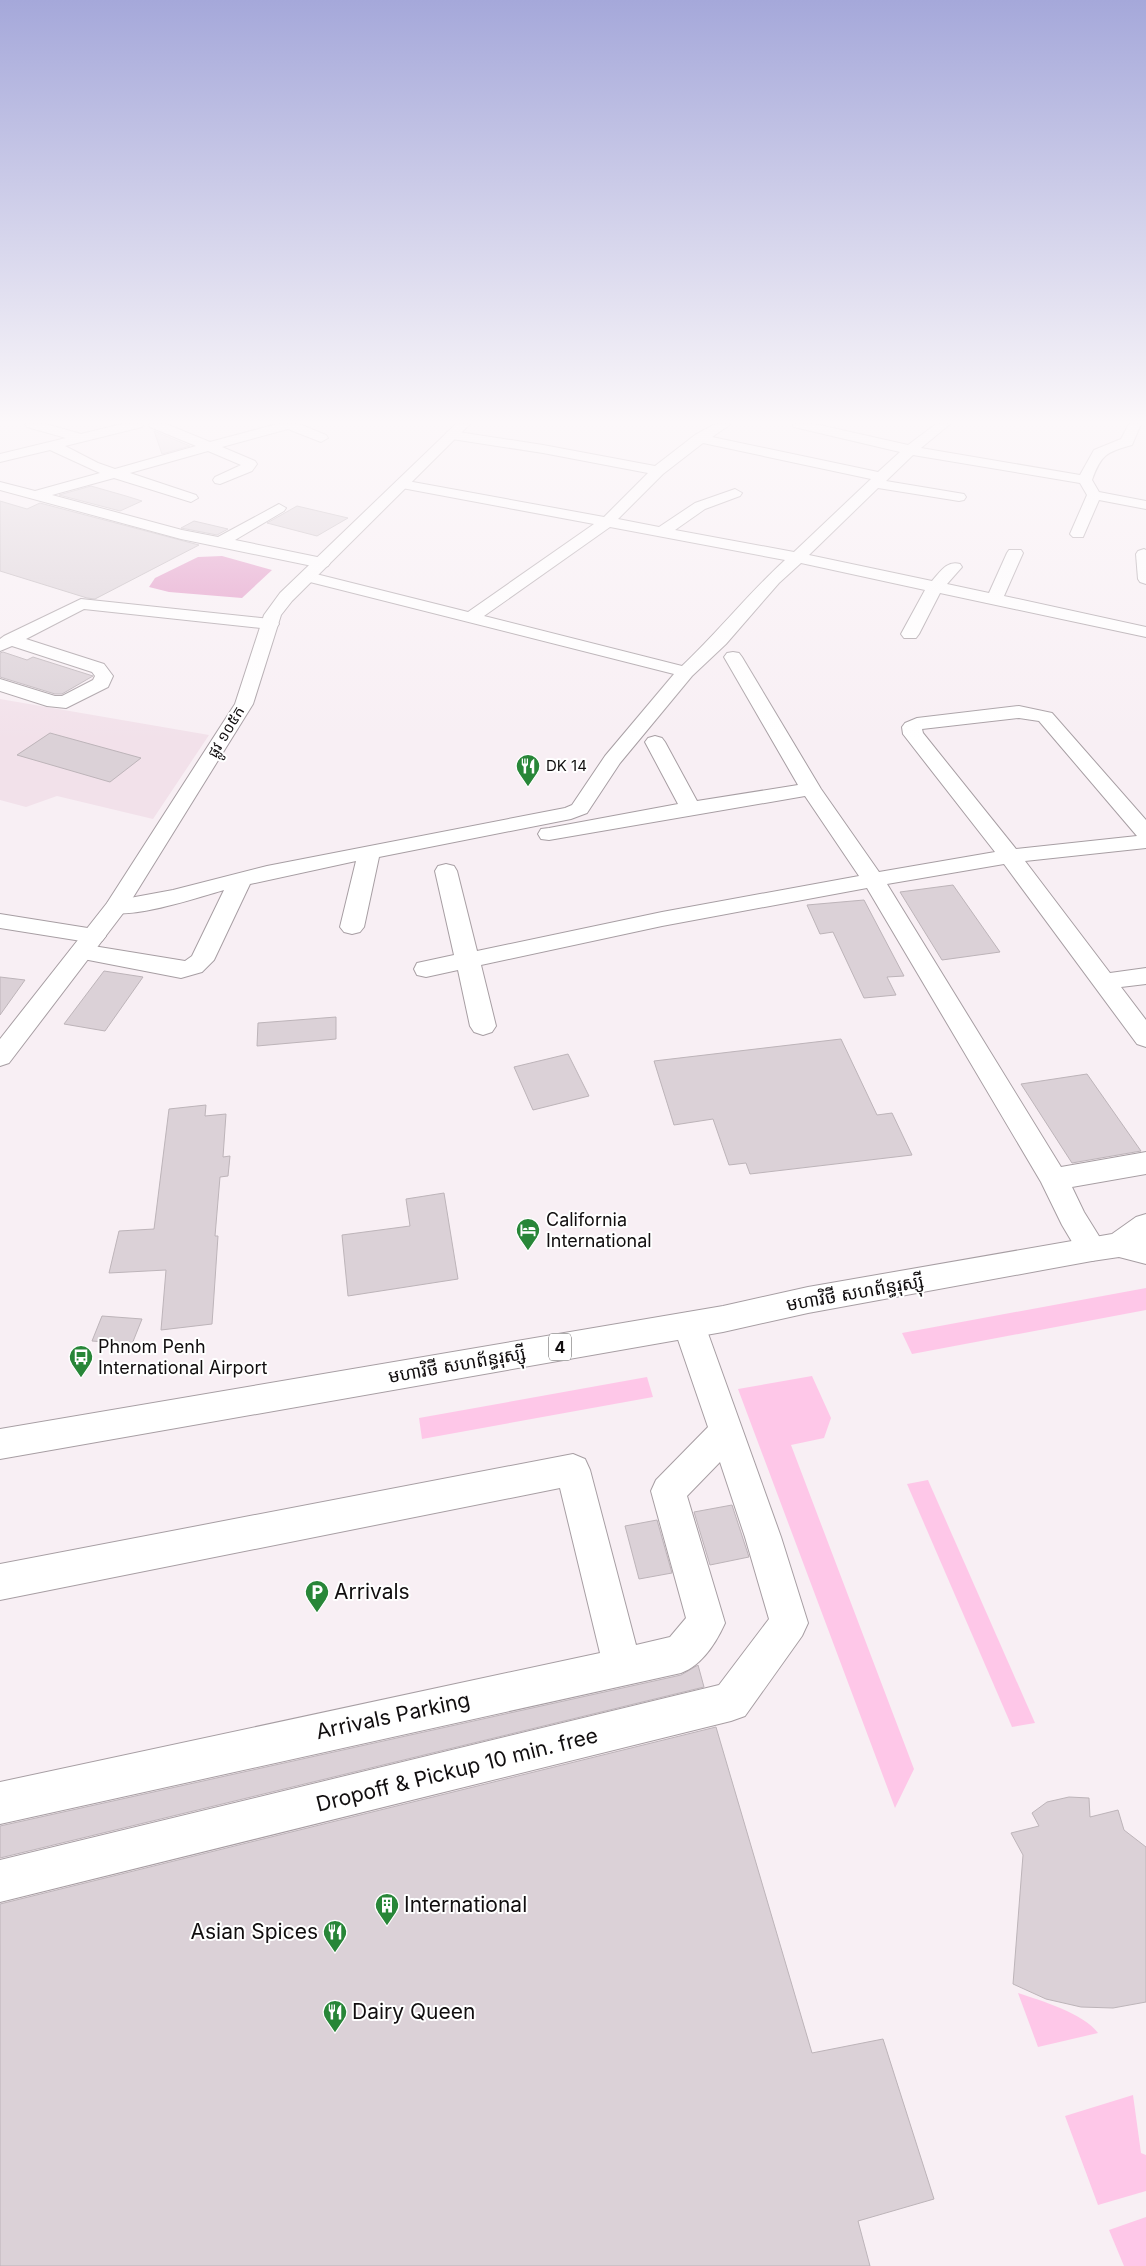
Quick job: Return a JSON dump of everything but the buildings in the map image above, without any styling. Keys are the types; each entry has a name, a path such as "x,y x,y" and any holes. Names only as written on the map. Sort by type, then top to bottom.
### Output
{"main road":[{"path":"165,530 322,563"},
{"path":"221,542 242,530"},
{"name":"ផ្លូវ ១០៥ក","path":"0,1057 116,907 244,704 273,615 286,597 356,530"},
{"path":"472,617 596,530"},
{"path":"649,530 797,557 1146,632"},
{"path":"661,532 664,530"},
{"path":"116,907 144,903 242,879 369,852 571,813 580,809 612,760 686,672 720,640 773,580 826,530"},
{"path":"1078,534 1080,530"},
{"path":"994,600 1015,553"},
{"path":"1144,554 1146,579"},
{"path":"910,634 935,587 954,567"},
{"path":"308,577 686,672"},
{"path":"5,643 81,604 270,624"},
{"path":"0,685 54,702 66,702 101,682 104,676 98,668 5,643"},
{"path":"733,657 811,790 873,880 1054,1179 1072,1217 1119,1249"},
{"path":"1146,832 1045,717 1019,712 917,724 912,727 912,734 1010,856 1146,1038"},
{"path":"655,742 691,808"},
{"path":"483,1026 449,862 691,808 811,790"},
{"path":"426,969 662,919 873,880 1010,856 1146,842"},
{"path":"352,927 369,852"},
{"path":"0,921 182,970 193,967 202,960 242,879"},
{"path":"1104,982 1146,976"},
{"path":"1054,1179 1146,1163"},
{"name":"មហាវិថី សហព័ន្ធរុស្ស៊ី","path":"0,1444 689,1324 808,1300 1119,1249 1146,1225"},
{"path":"689,1324 726,1432"},
{"name":"Dropoff & Pickup 10 min. free","path":"0,1882 731,1702 789,1623 763,1538 726,1432"},
{"name":"Arrivals Parking","path":"0,1803 681,1654 706,1623 668,1491 726,1432"},
{"path":"0,1582 573,1470 622,1666"}],"shaded area":[{"path":"222,556 272,570 242,598 169,592 149,587 155,578 198,557"},
{"path":"0,699 209,735 153,819 57,796 26,807 0,800"},
{"path":"1146,1288 1146,1310 912,1354 902,1333"},
{"path":"812,1376 831,1418 824,1438 791,1445 914,1769 895,1808 738,1389"},
{"path":"647,1377 653,1397 422,1439 419,1418"},
{"path":"928,1480 1035,1723 1012,1727 907,1484"},
{"path":"1018,1993 1050,2004 1083,2019 1098,2033 1038,2047"},
{"path":"1133,2095 1141,2153 1146,2155 1146,2191 1098,2205 1065,2116"},
{"path":"1146,2217 1146,2266 1124,2266 1109,2230"}],"place":[{"name":"DK 14","path":"528,787"},
{"name":"California International","path":"528,1251"},
{"name":"Phnom Penh International Airport","path":"81,1378"},
{"name":"Arrivals","path":"317,1613"},
{"name":"International","path":"387,1926"},
{"name":"Asian Spices","path":"335,1953"},
{"name":"Dairy Queen","path":"335,2033"}]}
